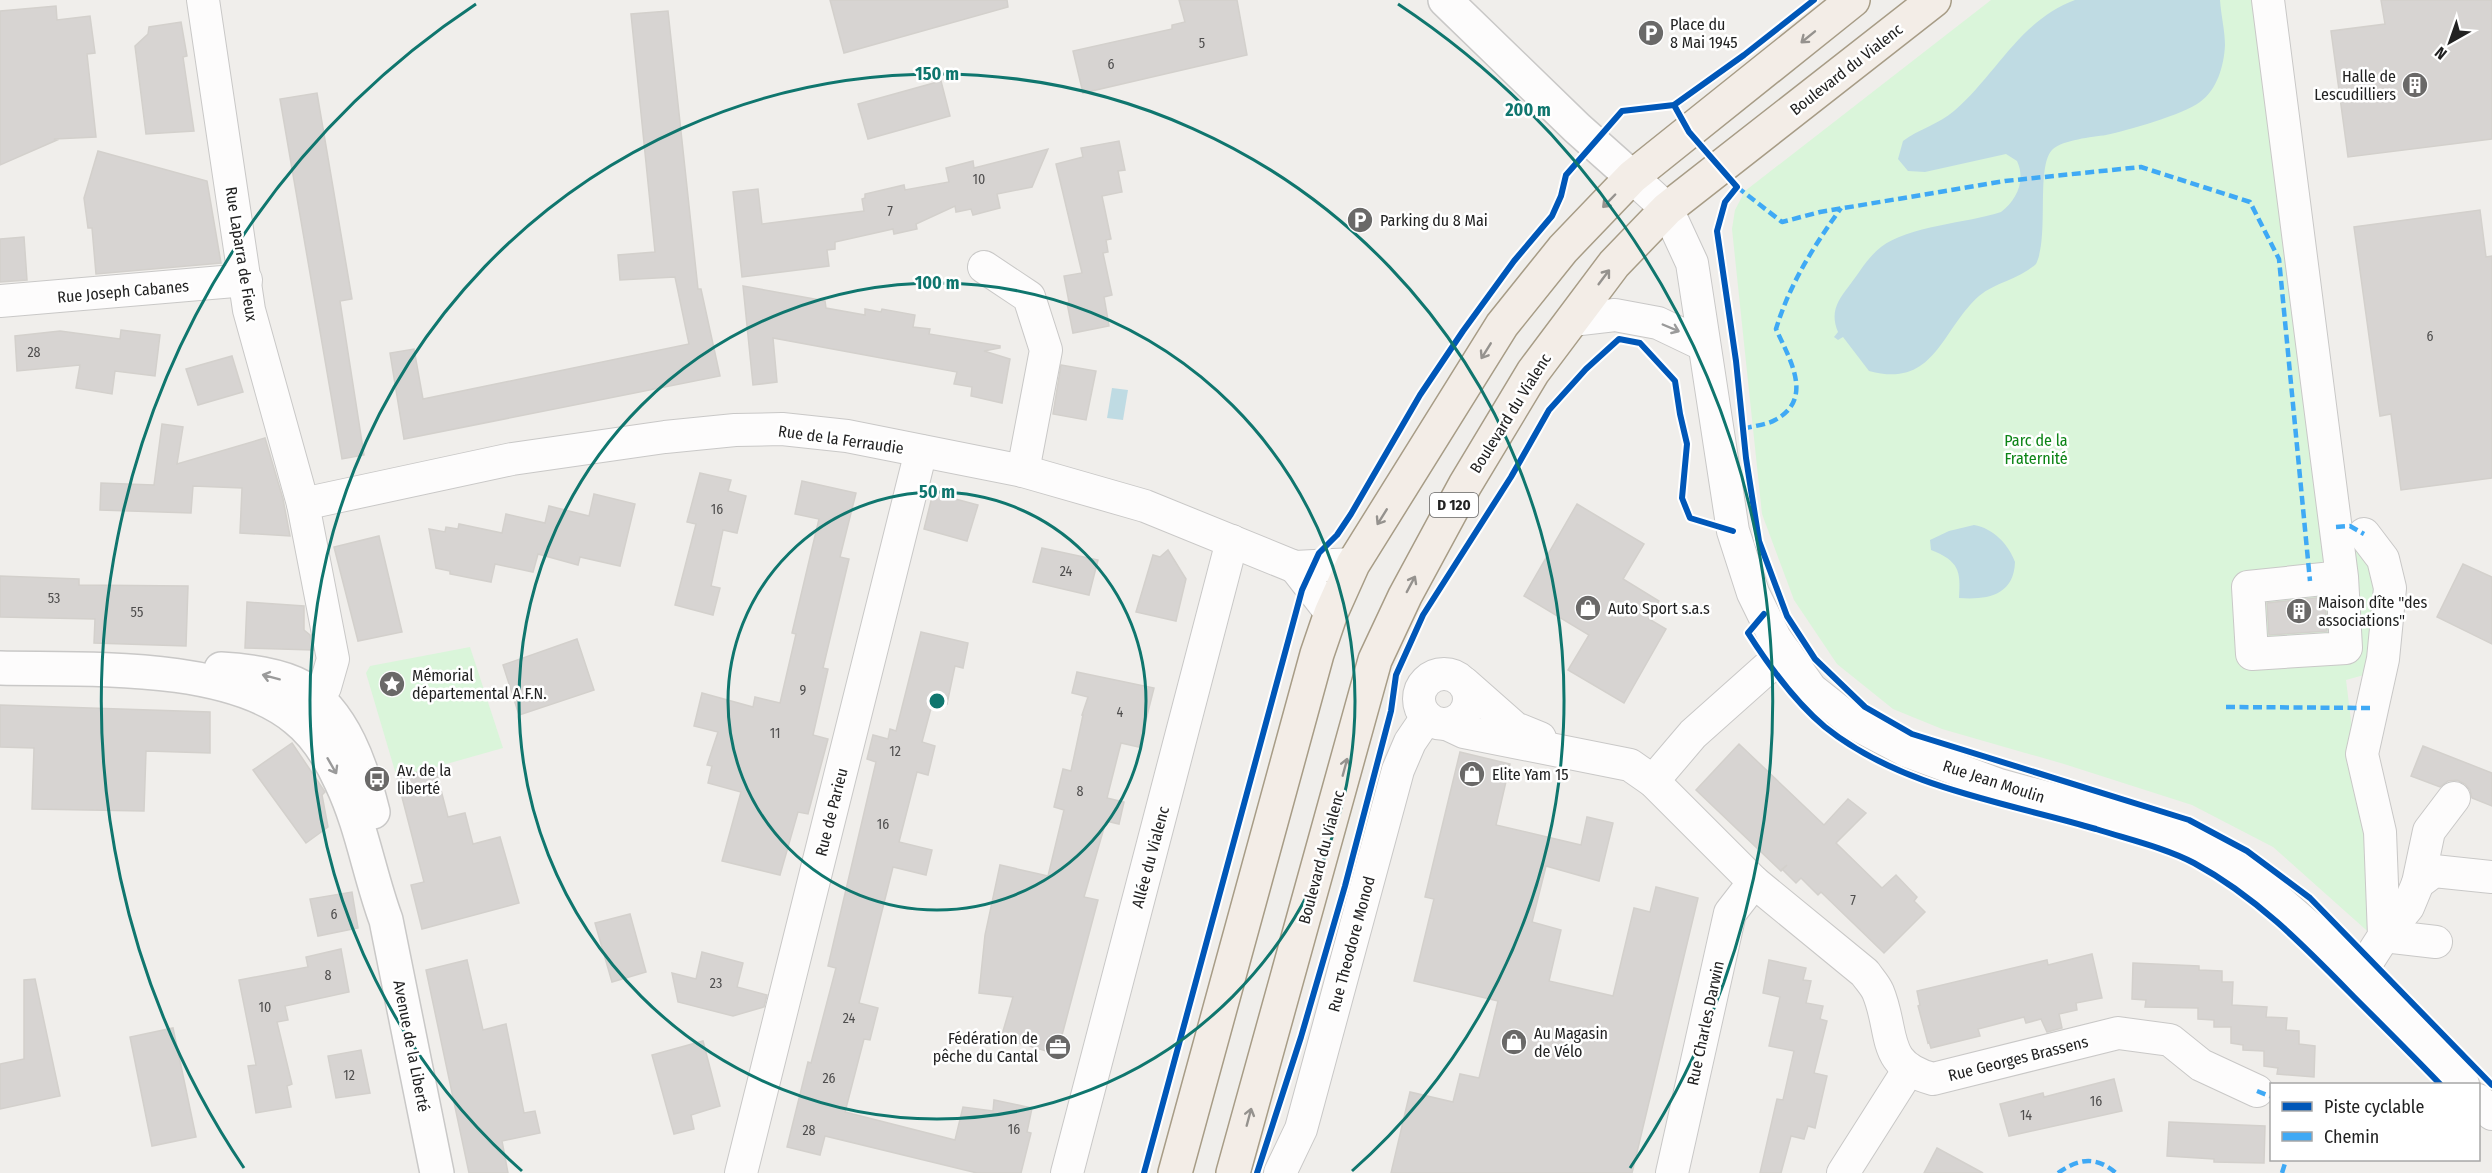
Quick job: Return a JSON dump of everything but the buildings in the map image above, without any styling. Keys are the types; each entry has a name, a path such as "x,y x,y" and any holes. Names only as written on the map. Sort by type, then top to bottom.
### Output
{"main road":[{"path":"1175,1173 1283,771 1330,613 1353,564 1502,325 1563,249 1632,177 1853,0"},
{"name":"Boulevard du Vialenc","path":"1233,1173 1375,660 1405,596 1465,485 1533,372 1614,264 1667,209 1934,0"}],"street":[{"name":"Rue Laparra de Fieux","path":"203,0 249,310 303,504"},
{"name":"Rue Jean Moulin","path":"1445,0 1577,129 1667,209 1692,263 1733,531 1753,592 1775,638 1811,688 1854,723 1907,752 1998,785 2132,821 2195,844 2256,881 2323,939 2462,1083"},
{"path":"2268,0 2342,577"},
{"path":"984,267 1029,297 1046,350 1023,471"},
{"name":"Rue Joseph Cabanes","path":"0,301 246,280"},
{"path":"1572,320 1615,315 1658,323 1704,345"},
{"name":"Rue de la Ferraudie","path":"303,504 512,459 665,437 735,430 782,429 825,434 1023,471 1145,507 1295,567 1353,564"},
{"name":"Rue de Parieu","path":"741,1173 921,451"},
{"name":"Avenue de la Liberté","path":"303,504 333,659 381,840 388,881 386,920"},
{"path":"2364,534 2383,559 2390,588 2384,659 2362,754 2380,832 2384,936"},
{"name":"Allée du Vialenc","path":"1067,1173 1232,541"},
{"path":"1295,567 1330,613"},
{"path":"1653,782 1694,734 1785,652"},
{"name":"Avenue de la Liberté","path":"307,710 326,687 333,659"},
{"path":"0,668 167,673 239,690 273,704 307,710"},
{"path":"1588,756 1515,728 1464,683 1451,675 1442,674 1428,680 1420,694 1422,711 1437,721 1464,732 1630,765 1653,782 1754,882 1865,973 1878,991 1893,1052 1903,1066 1909,1069 1843,1173"},
{"path":"1437,721 1461,718 1466,712 1470,697 1464,683"},
{"name":"Avenue de la Liberté","path":"307,710 333,717 354,750 367,787"},
{"name":"Avenue de la Liberté","path":"307,710 324,752 357,818 372,884 386,920 437,1173"},
{"name":"Rue Theodore Monod","path":"1280,1173 1301,1129 1398,770 1410,742 1437,721"},
{"path":"2359,975 2384,936 2408,907 2421,869 2429,831 2454,798"},
{"path":"2374,807 2389,814 2405,829 2421,869"},
{"path":"2421,869 2492,877"},
{"name":"Rue Charles Darwin","path":"1672,1173 1730,913 1754,882"},
{"path":"2384,936 2436,942"},
{"name":"Rue Georges Brassens","path":"1909,1069 1916,1074 1934,1079 2118,1033 2170,1040 2201,1065 2257,1091"},
{"path":"2480,1102 2492,1114"}],"green space":[{"name":"Parc de la Fraternité","path":"1991,0 2260,0 2329,545 2358,543 2374,558 2378,656 2364,675 2346,680 2376,922 2374,937 2273,847 2192,805 2064,764 1942,729 1893,709 1837,664 1794,600 1762,514 1732,229 1735,210 1745,191"},
{"path":"470,647 503,748 397,778 366,673 370,666"}],"water":[{"path":"2075,0 2220,0 2225,45 2221,69 2215,84 2200,102 2181,112 2128,130 2070,141 2053,149 2048,157 2045,170 2042,236 2036,264 1979,296 1923,364 1909,372 1891,374 1869,371 1843,337 1838,340 1834,337 1838,332 1835,313 1838,302 1868,260 1881,247 1906,234 2001,212 2012,202 2020,182 2020,168 2017,161 2006,154 1925,172 1908,171 1898,159 1903,141 1954,111 2023,35 2055,9"},
{"path":"1112,388 1128,390 1123,420 1107,418"},
{"path":"1974,525 1994,534 2009,549 2015,562 2013,573 2010,582 1997,594 1979,598 1959,598 1956,568 1947,558 1931,550 1930,540 1949,531"}],"marked path":[{"path":"1737,187 1782,222 1820,212 2005,181 2141,167 2250,202 2279,259 2310,581"},
{"path":"1743,429 1775,420 1787,411 1794,401 1796,390 1792,365 1776,329 1788,296 1804,266 1821,236 1841,208"},
{"path":"2336,527 2350,526 2364,534"},
{"path":"2226,707 2372,708"},
{"path":"2257,1091 2270,1096"},
{"path":"2058,1173 2073,1164 2087,1161 2101,1164 2116,1173"},
{"path":"2282,1173 2286,1161"}],"cycle path":[{"path":"1144,1173 1302,590 1319,553 1337,535 1351,514 1420,395 1463,331 1514,261 1552,216 1561,196 1566,175 1622,111 1674,105 1744,55 1814,0"},
{"path":"1674,105 1689,132 1737,187 1725,202 1717,231 1759,541 1787,616 1815,659 1865,707 1912,734 2189,820 2247,851 2310,898 2492,1085"},
{"path":"1257,1173 1301,1037 1345,886 1391,711 1396,675 1423,615 1511,477 1549,410 1586,369 1619,339 1640,343 1675,381 1687,444 1682,498 1690,518 1733,531"},
{"path":"1764,614 1748,633 1793,695 1825,727 1855,748 1920,779 1955,791 2146,844 2194,863 2217,876 2279,924 2439,1083"}],"place":[{"name":"Place du 8 Mai 1945","path":"1651,33"},
{"name":"Halle de Lescudilliers","path":"2415,85"},
{"name":"Parking du 8 Mai","path":"1360,220"},
{"name":"Auto Sport s.a.s","path":"1588,608"},
{"name":"Maison dîte \"des associations\"","path":"2299,611"},
{"name":"Mémorial départemental A.F.N.","path":"392,684"},
{"name":"Elite Yam 15","path":"1472,774"},
{"name":"Av. de la liberté","path":"377,779"},
{"name":"Au Magasin de Vélo","path":"1514,1042"},
{"name":"Fédération de pêche du Cantal","path":"1058,1047"}]}
